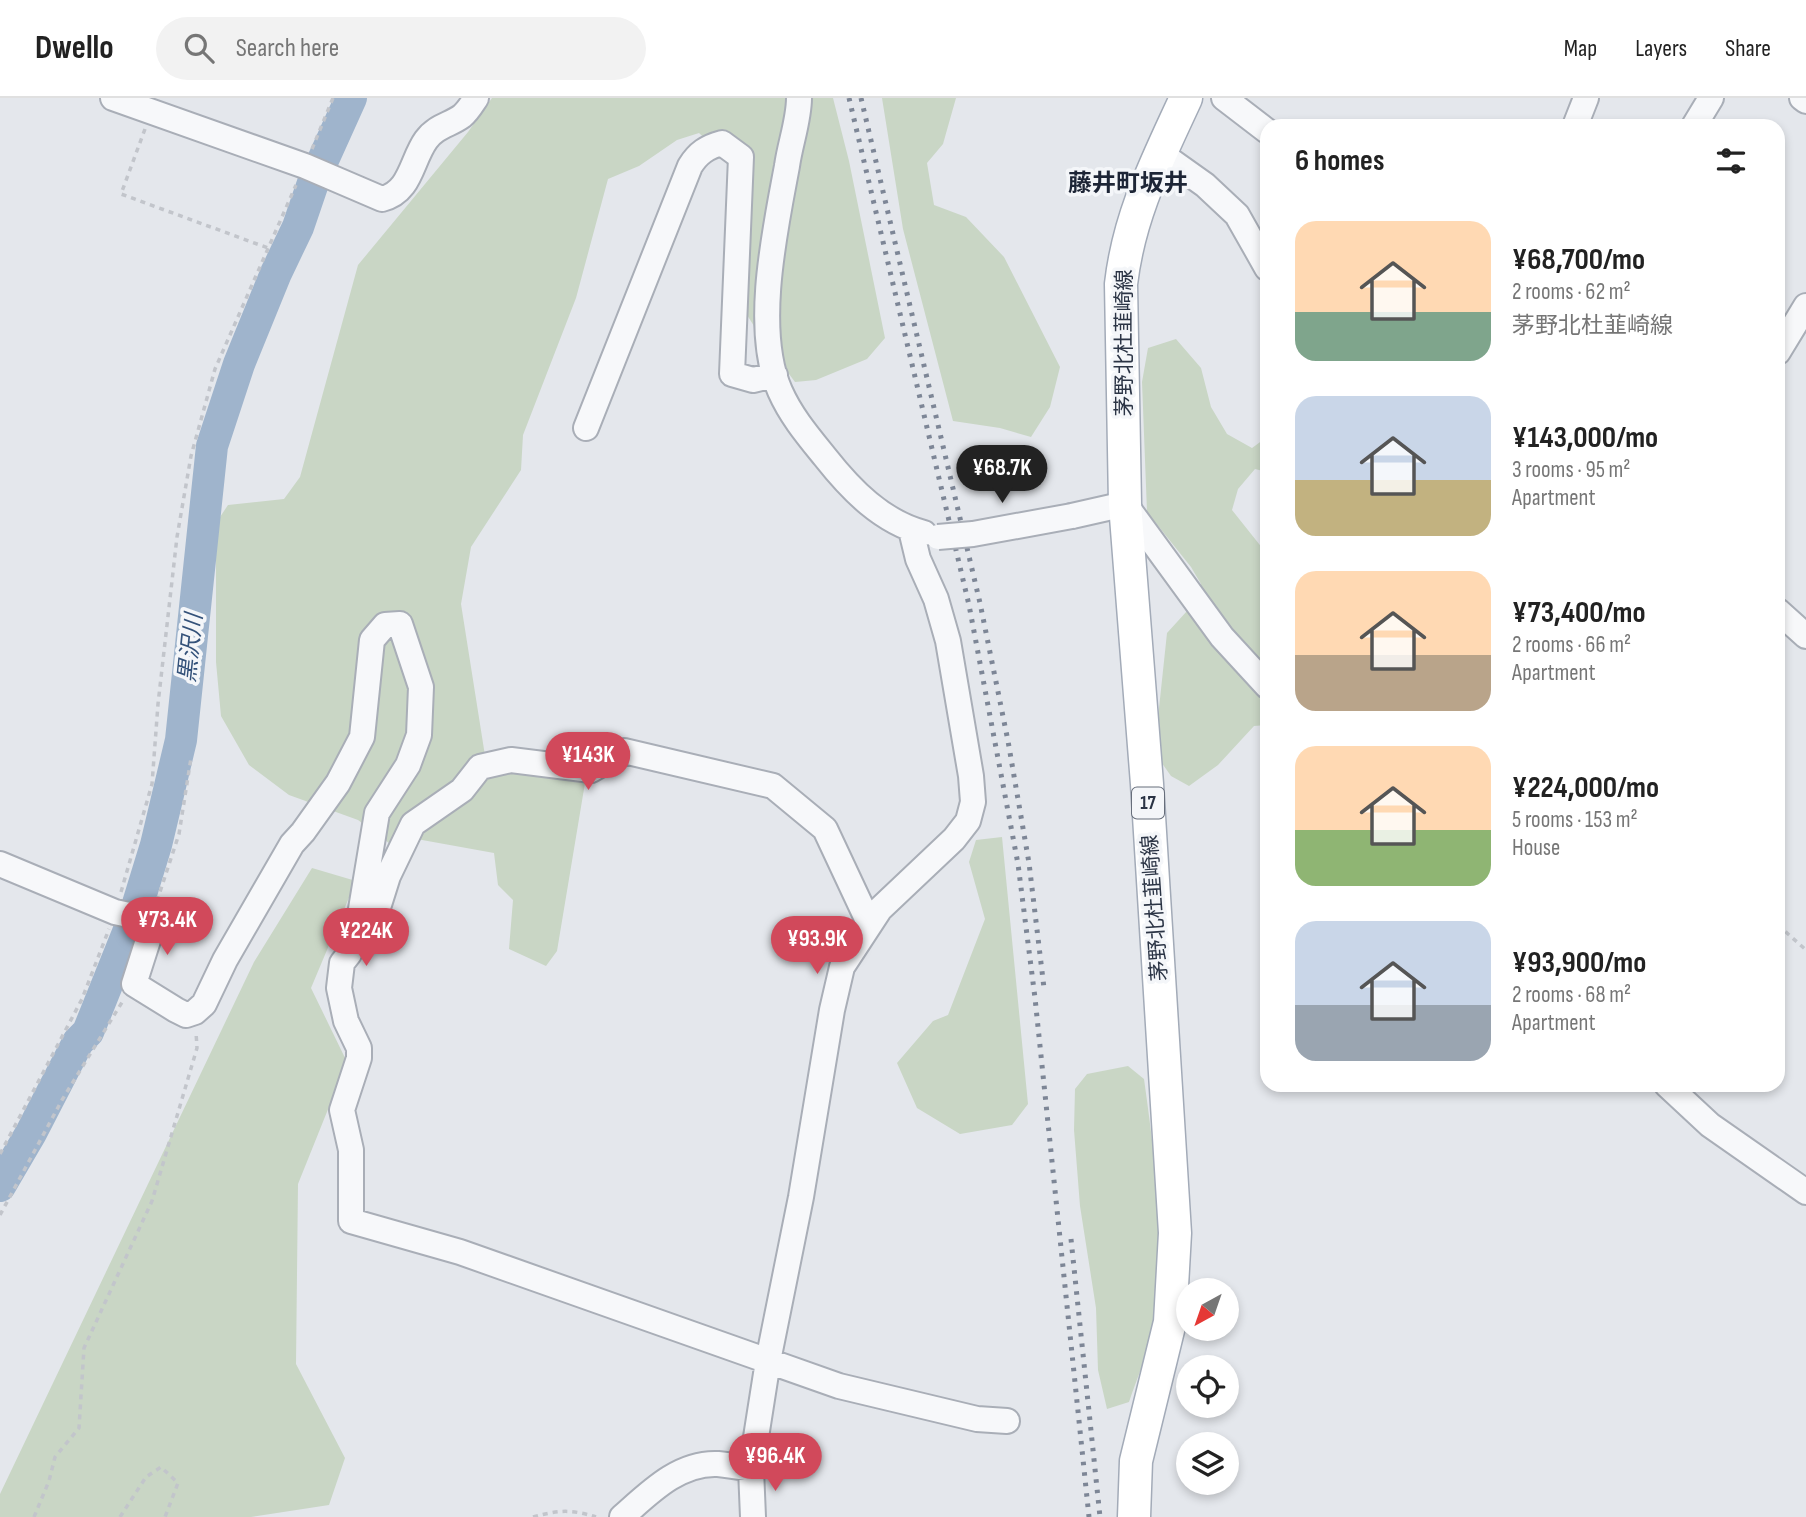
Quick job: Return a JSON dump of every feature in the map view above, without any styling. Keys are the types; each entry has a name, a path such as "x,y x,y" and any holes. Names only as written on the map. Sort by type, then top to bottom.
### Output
{"main road":[{"name":"茅野北杜韮崎線","path":"1134,1517 1136,1461 1170,1322 1175,1233 1146,770 1125,504 1121,284 1125,249 1133,218 1186,98"}],"street":[{"path":"113,98 316,171 382,199 394,196 404,184 425,141 435,129 463,115 476,98"},
{"path":"799,98 772,252 768,324 771,364 791,414 836,471 888,519 911,530 938,537 973,534 1125,504 1222,637 1260,678"},
{"path":"1224,98 1260,126"},
{"path":"1578,119 1586,98"},
{"path":"1698,119 1711,98"},
{"path":"586,428 690,166 696,156 707,147 722,143 741,157 732,374 753,380 775,375"},
{"path":"1160,153 1205,186 1237,215 1260,256"},
{"path":"1792,328 1806,306"},
{"path":"753,1517 751,1469 768,1361 801,1197 832,1010 842,967 880,909 954,839 968,821 973,802 948,641 936,599 918,559 911,530"},
{"path":"1785,617 1806,636"},
{"path":"0,864 133,916 150,934 134,984 186,1015 195,1012 204,1004 225,961 292,844 331,793 350,760 362,737 372,640 385,625 400,624 421,687 419,735 408,765 376,813 359,921 349,954 342,962 339,988 346,1021 359,1048 359,1058 342,1110 351,1150 351,1221 460,1252 839,1386 977,1419 1007,1422"},
{"path":"349,954 365,947 388,876 414,824 462,790 480,767 511,760 591,770 624,751 774,786 825,829 869,923"},
{"path":"1675,1092 1710,1125 1806,1192"},
{"path":"622,1517 658,1485 691,1468 716,1464 751,1469"}],"path":[{"path":"133,916 152,784 177,537 191,456 215,369 268,247 316,171 333,98"},
{"path":"151,111 121,194 268,247"},
{"path":"0,1154 82,999 179,834 191,758"},
{"path":"1785,931 1806,950"},
{"path":"0,1216 62,1100 134,984"},
{"path":"34,1517 49,1481 55,1457 79,1428 84,1348 152,1201 197,1048 195,1012"},
{"path":"120,1517 146,1477 161,1467 178,1483 165,1517"},
{"path":"533,1517 557,1510 596,1517"}],"green space":[{"path":"492,98 833,98 849,161 885,338 867,359 816,380 795,382 759,334 732,291 732,175 723,156 699,133 677,140 639,166 608,179 576,298 523,435 521,470 471,547 461,604 486,762 547,767 585,783 557,951 546,966 509,949 513,900 498,885 494,853 411,838 397,849 358,820 289,795 249,765 221,716 216,662 216,523 228,505 284,499 300,477 358,265 468,132"},
{"path":"882,98 956,98 943,144 927,163 934,205 966,217 1004,257 1060,367 1050,407 1031,437 1000,428 953,421 903,229"},
{"path":"1176,339 1201,368 1211,407 1227,434 1252,448 1260,442 1260,470 1255,469 1238,489 1232,510 1260,545 1260,726 1254,726 1218,765 1189,786 1171,776 1159,759 1157,727 1167,633 1187,611 1201,584 1191,567 1147,512 1142,382 1148,348"},
{"path":"1002,837 1028,1104 1012,1125 960,1134 917,1108 897,1063 933,1021 948,1015 985,919 969,862 976,840"},
{"path":"312,868 356,881 311,988 347,1062 298,1184 296,1364 345,1458 329,1505 251,1517 0,1517 0,1494 254,962"},
{"path":"1128,1066 1144,1079 1156,1172 1159,1268 1150,1339 1129,1402 1107,1409 1098,1370 1096,1308 1080,1206 1074,1130 1075,1089 1087,1074"}],"waterway":[{"name":"黒沢川","path":"0,1186 78,1042 88,1032 133,920 156,845 181,740 212,446 239,364 298,227 314,180 351,98"}],"railway":[{"path":"849,98 969,605 1018,864 1035,998 1089,1517"},
{"path":"861,98 980,603 1029,863 1044,988"},
{"path":"1071,1239 1100,1517"}],"district":[{"name":"藤井町坂井","path":"1128,183"}]}
